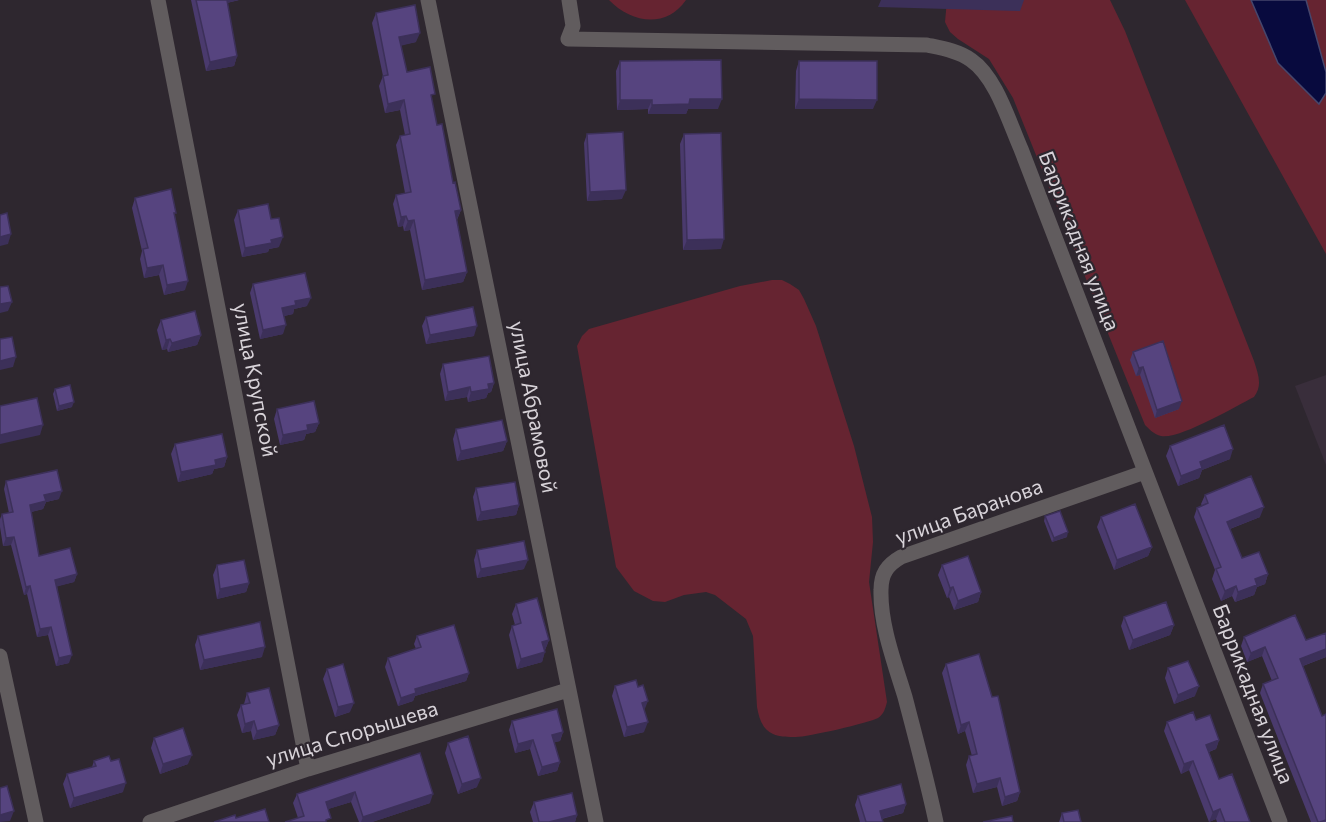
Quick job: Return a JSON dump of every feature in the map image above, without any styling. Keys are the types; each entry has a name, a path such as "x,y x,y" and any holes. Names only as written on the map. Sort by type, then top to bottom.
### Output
{"street":[{"name":"улица Крупской","path":"158,0 308,769"},
{"name":"улица Абрамовой","path":"428,0 596,822"},
{"name":"Баррикадная улица","path":"568,0 573,26 568,39 927,45 951,51 971,60 990,79 1021,149 1280,822"},
{"name":"улица Баранова","path":"936,822 919,750 887,636 881,590 884,574 890,563 901,557 1145,472"},
{"path":"0,656 36,822"},
{"name":"улица Спорышева","path":"150,822 308,769 568,690"}],"shaded area":[{"path":"609,0 686,0 669,15 648,20 628,14"},
{"path":"947,0 1110,0 1125,31 1254,361 1259,384 1254,397 1181,433 1161,436 1152,432 1145,425 1013,98 989,59 950,32 945,22"},
{"path":"1185,0 1251,0 1278,63 1319,104 1326,93 1326,254"},
{"path":"1251,0 1306,0 1326,72 1326,93 1319,104 1278,63"},
{"path":"1306,0 1326,0 1326,72"},
{"path":"782,280 790,284 799,290 804,299 816,326 854,446 872,517 873,542 869,582 887,702 882,715 878,718 796,737 773,734 766,729 760,719 757,707 753,636 746,619 715,595 706,592 684,595 665,602 653,601 634,591 616,567 577,346 589,329 740,286"},
{"path":"1326,375 1326,465 1295,386"}],"building":[{"path":"196,0 227,0 237,56 210,62"},
{"path":"415,5 420,33 399,37 407,72 430,67 435,94 431,95 437,125 442,124 453,183 455,182 461,210 455,211 467,272 425,280 414,220 408,221 406,216 401,217 396,195 411,192 400,136 410,134 404,100 388,104 383,76 388,75 376,13"},
{"path":"721,60 722,99 690,99 689,104 652,105 652,100 620,100 620,61"},
{"path":"799,61 877,61 877,100 799,99"},
{"path":"623,132 626,190 590,192 587,134"},
{"path":"721,133 724,239 687,240 684,134"},
{"path":"171,189 188,281 167,285 163,265 147,268 143,249 148,248 135,198"},
{"path":"268,204 271,219 279,218 283,237 271,240 272,243 245,248 238,210"},
{"path":"7,213 11,234 0,237 0,215"},
{"path":"305,273 311,298 295,301 296,305 282,308 286,325 263,330 253,284"},
{"path":"8,286 12,302 0,304 0,287"},
{"path":"473,307 477,326 430,335 426,317"},
{"path":"195,311 201,335 172,343 170,339 166,340 161,320"},
{"path":"12,337 16,357 0,361 0,339"},
{"path":"1163,341 1182,401 1157,410 1143,367 1139,368 1133,352"},
{"path":"489,356 494,383 488,384 489,389 471,392 470,387 448,392 443,364"},
{"path":"70,385 74,402 59,406 55,389"},
{"path":"37,398 43,425 0,435 0,406"},
{"path":"314,401 319,423 307,425 308,430 283,435 277,409"},
{"path":"502,420 507,441 461,451 456,429"},
{"path":"1224,425 1233,449 1200,462 1202,468 1181,476 1170,446"},
{"path":"222,434 227,457 215,460 216,465 181,472 175,444"},
{"path":"57,470 62,491 44,495 46,501 30,505 39,556 70,548 77,574 55,580 72,655 59,658 51,627 40,629 30,586 26,587 14,537 6,538 2,514 13,512 6,481"},
{"path":"1251,476 1264,507 1227,522 1242,558 1259,552 1268,574 1255,579 1257,585 1238,592 1236,586 1225,591 1216,569 1221,567 1197,508 1208,503 1205,495"},
{"path":"515,482 519,505 481,512 476,488"},
{"path":"1135,504 1152,547 1117,560 1101,517"},
{"path":"1060,511 1068,532 1054,538 1045,516"},
{"path":"524,541 528,560 481,569 477,550"},
{"path":"968,556 981,592 958,601 953,587 950,588 942,565"},
{"path":"244,560 249,583 220,589 217,565"},
{"path":"537,598 549,640 542,642 545,652 521,659 512,626 521,623 516,604"},
{"path":"1166,602 1174,625 1133,640 1124,617"},
{"path":"1295,615 1306,640 1326,633 1326,649 1300,659 1322,716 1326,714 1326,820 1320,822 1318,822 1263,684 1278,678 1265,647 1251,653 1244,637"},
{"path":"260,622 265,647 204,660 198,636"},
{"path":"454,625 469,673 415,689 416,693 401,698 388,658 421,647 417,636"},
{"path":"979,654 992,697 998,696 1020,792 1005,797 1000,778 977,784 969,756 977,754 969,722 961,725 946,664"},
{"path":"1188,661 1199,686 1178,695 1168,668"},
{"path":"343,664 354,703 338,707 327,669"},
{"path":"636,680 638,687 643,685 648,701 642,703 648,722 627,727 615,686"},
{"path":"269,688 279,725 257,731 254,721 245,724 241,705 250,703 247,693"},
{"path":"557,709 563,732 552,735 560,762 542,767 533,740 518,744 512,721"},
{"path":"1193,712 1196,720 1210,715 1219,740 1206,745 1219,779 1232,774 1250,822 1225,822 1220,809 1213,812 1193,761 1184,764 1167,722"},
{"path":"183,728 192,755 163,764 154,738"},
{"path":"468,736 481,778 462,784 448,743"},
{"path":"420,753 433,794 363,817 355,792 326,802 331,818 326,822 285,822 304,816 297,794"},
{"path":"109,756 111,761 119,759 126,783 74,798 67,774 96,766 94,761"},
{"path":"901,784 906,804 880,811 883,822 866,822 858,796"},
{"path":"7,786 14,811 0,815 0,788"},
{"path":"572,793 577,815 549,822 539,822 534,802"},
{"path":"265,809 269,822 214,822 235,815 236,818"},
{"path":"1078,810 1081,822 1064,822 1062,813"},
{"path":"1012,816 1013,822 983,822"}]}
